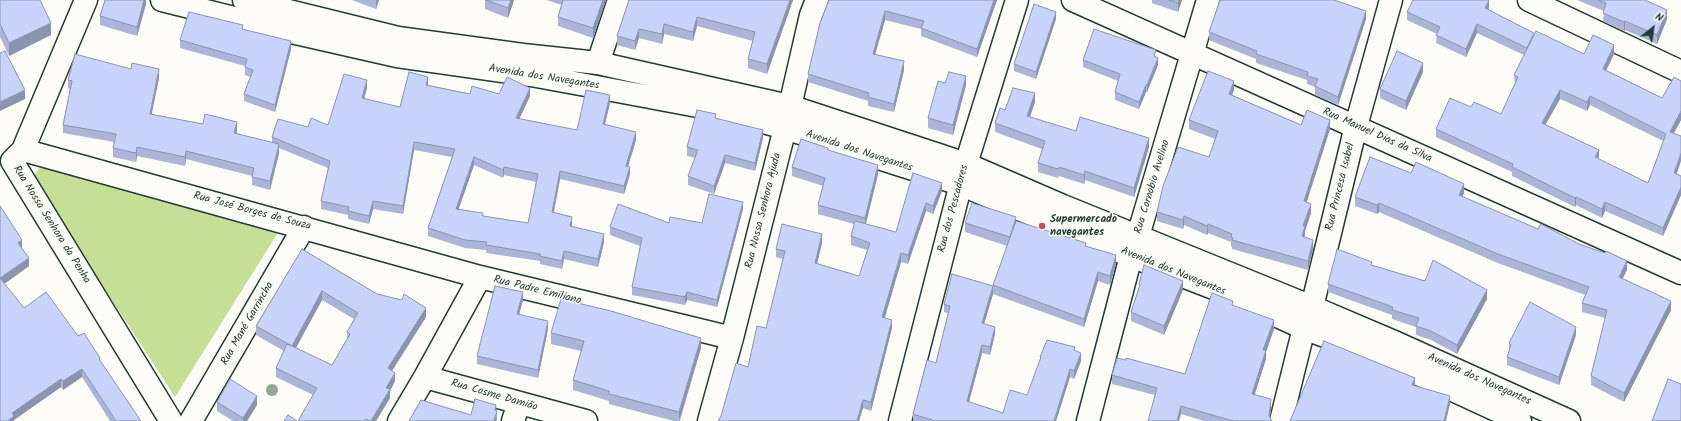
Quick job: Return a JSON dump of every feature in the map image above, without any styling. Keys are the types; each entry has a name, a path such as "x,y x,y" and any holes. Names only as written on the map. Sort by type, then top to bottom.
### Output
{"street":[{"name":"Rua Nossa Senhora da Penha","path":"86,0 12,159 171,421"},
{"name":"Avenida dos Navegantes","path":"162,0 274,28 397,56 531,75 719,110 785,128 960,184 1312,307 1392,341 1569,421"},
{"name":"Avenida dos Navegantes","path":"244,0 283,4 398,38 523,55 598,62 789,106 966,164 1063,206 1134,246 1224,292 1304,328 1390,361 1520,421"},
{"path":"598,62 619,0"},
{"name":"Rua Nossa Senhora Ajuda","path":"709,421 732,338 785,128 811,15 817,0"},
{"name":"Rua dos Pescadores","path":"900,421 960,184 1017,0"},
{"name":"Rua Manuel Dias da Silva","path":"1073,0 1681,273"},
{"name":"Rua Cornobio Avelino","path":"1088,421 1134,246 1208,0"},
{"name":"Rua Princesa Isabel","path":"1281,421 1304,328 1312,307 1356,126 1391,0"},
{"path":"1529,0 1681,72"},
{"name":"Rua José Borges de Souza","path":"12,159 304,227 480,277"},
{"name":"Rua Mané Garrincha","path":"191,421 304,227"},
{"name":"Rua Padre Emiliano","path":"399,421 426,377 480,277 732,338"},
{"name":"Rua Cosme Damião","path":"426,377 516,412 586,421"}],"green space":[{"path":"41,166 279,231 175,397 32,177"}],"building":[{"path":"0,0 40,0 51,23 9,43 0,24"},
{"path":"105,0 144,0 137,27 100,16"},
{"path":"486,0 511,0 508,8"},
{"path":"563,0 603,0 593,28 558,17"},
{"path":"629,0 790,0 767,64 748,59 755,32 697,17 693,32 664,24 662,34 639,29 635,41 617,36"},
{"path":"829,0 994,0 977,49 921,28 924,21 885,11 873,54 904,61 894,104 868,97 869,93 808,74 820,23"},
{"path":"1169,0 1179,0 1178,3"},
{"path":"1220,0 1334,0 1366,11 1338,97 1315,86 1318,79 1307,76 1308,72 1256,54 1257,51 1209,32"},
{"path":"1413,0 1489,0 1485,8 1534,33 1527,48 1477,24 1466,49 1436,35 1440,27 1407,12"},
{"path":"1598,0 1645,0 1667,10 1657,35 1603,13 1606,3"},
{"path":"1034,4 1056,12 1036,72 1014,64"},
{"path":"189,12 243,25 242,29 291,41 275,105 244,94 253,70 245,67 247,59 180,40"},
{"path":"1094,29 1156,50 1154,56 1158,58 1139,102 1115,92 1120,74 1083,60"},
{"path":"1536,31 1584,54 1593,35 1614,45 1603,69 1662,98 1674,77 1681,81 1681,111 1670,132 1681,136 1681,153 1674,173 1681,176 1681,187 1663,228 1605,202 1602,209 1576,197 1575,198 1512,167 1513,164 1436,129 1450,98 1471,107 1474,102 1501,114 1518,77 1514,75","holes":["1560,90 1587,102 1590,96 1666,134 1648,183 1595,157 1599,150 1542,123"]},
{"path":"5,51 25,90 0,102 0,53"},
{"path":"1397,51 1423,63 1406,101 1380,89"},
{"path":"75,54 131,69 132,63 159,69 150,114 203,124 205,114 237,122 234,133 279,144 270,181 252,177 254,168 186,151 185,157 137,147 136,153 113,148 116,134 63,125 72,81 68,80"},
{"path":"1208,71 1234,81 1229,94 1301,125 1307,110 1330,120 1304,201 1311,204 1303,226 1305,226 1302,236 1313,240 1308,261 1232,240 1232,234 1208,224 1207,226 1184,216 1183,220 1157,212 1163,186 1178,147 1209,157 1218,131 1189,120"},
{"path":"409,72 428,77 426,85 470,94 472,86 499,94 507,77 530,88 516,118 577,130 586,90 610,95 603,124 636,132 626,166 630,167 624,186 560,171 552,212 572,217 570,226 604,234 598,259 564,251 562,261 540,256 540,254 486,245 487,242 465,240 428,228 455,149 414,142 403,206 373,201 369,216 348,211 349,207 321,201 330,161 272,137 278,119 308,127 311,118 328,125 344,74 367,80 362,98 400,107","holes":["474,157 503,170 504,167 538,174 528,223 483,216 483,213 456,209"]},
{"path":"949,72 966,76 953,125 928,118 938,81 945,83"},
{"path":"1013,88 1035,93 1027,116 1076,131 1080,117 1149,138 1134,188 1085,171 1084,175 1059,167 1058,169 1038,163 1045,141 995,123 1000,108 1005,110"},
{"path":"697,110 716,114 715,118 763,130 755,163 725,155 714,186 688,176 698,150 687,147"},
{"path":"801,139 828,148 828,150 878,165 865,218 818,205 825,178 792,167"},
{"path":"1370,157 1411,173 1416,162 1464,184 1459,195 1538,229 1541,224 1579,244 1605,253 1606,251 1627,261 1619,277 1671,301 1624,393 1591,376 1607,310 1582,303 1589,287 1498,254 1379,203 1377,205 1355,197"},
{"path":"913,173 942,183 933,206 926,203 908,255 901,253 882,317 892,320 871,402 863,400 857,421 718,421 721,416 736,363 748,367 757,326 766,328 785,251 776,249 782,224 822,234 815,263 859,276 870,243 851,236 855,221 896,232"},
{"path":"709,194 743,202 717,300 687,292 685,297 632,287 642,238 610,227 618,204 669,223 670,217 702,223"},
{"path":"972,203 1016,217 1010,237 965,223"},
{"path":"0,206 22,240 18,243 29,258 0,278"},
{"path":"1016,221 1086,243 1085,246 1116,255 1110,276 1098,272 1084,319 993,285"},
{"path":"302,249 377,294 402,300 404,294 426,308 388,368 395,373 386,388 390,389 371,421 366,419 364,421 298,421 317,388 276,368 287,344 292,346 256,326","holes":["322,291 358,313 347,332 350,334 332,365 292,346"]},
{"path":"1337,249 1372,262 1371,265 1425,281 1433,260 1487,290 1457,345 1431,331 1416,326 1419,318 1392,310 1393,307 1328,284"},
{"path":"1144,265 1183,281 1164,326 1131,312 1140,285"},
{"path":"952,274 993,286 982,323 995,327 990,347 982,345 967,401 1003,413 1010,390 1027,395 1047,340 1075,347 1074,350 1081,353 1074,371 1070,369 1054,421 935,421 913,414 927,360 936,363 950,306 944,304"},
{"path":"0,278 24,308 46,292 78,336 84,333 100,358 99,359 141,421 116,421 82,369 63,381 61,379 12,413 14,416 8,421 0,421"},
{"path":"495,286 523,292 517,314 548,321 538,370 477,356"},
{"path":"1212,293 1233,301 1232,305 1274,320 1263,350 1266,350 1252,394 1271,399 1269,416 1272,421 1233,421 1181,406 1177,421 1148,421 1157,388 1112,375 1117,358 1126,360 1126,358 1185,374"},
{"path":"561,299 611,311 701,338 679,412 609,394 609,391 573,380 584,341 551,333"},
{"path":"1530,302 1576,327 1559,377 1507,357 1511,345 1509,343"},
{"path":"1324,341 1415,378 1412,385 1450,396 1444,421 1290,421"},
{"path":"230,379 257,396 243,418 217,402"},
{"path":"1668,379 1681,384 1681,421 1652,421"},
{"path":"475,399 496,405 495,410 497,411 494,421 409,421 421,400 471,415"},
{"path":"288,415 297,421 284,421"}],"place":[{"name":"Supermercado navegantes","path":"1042,226"}]}
